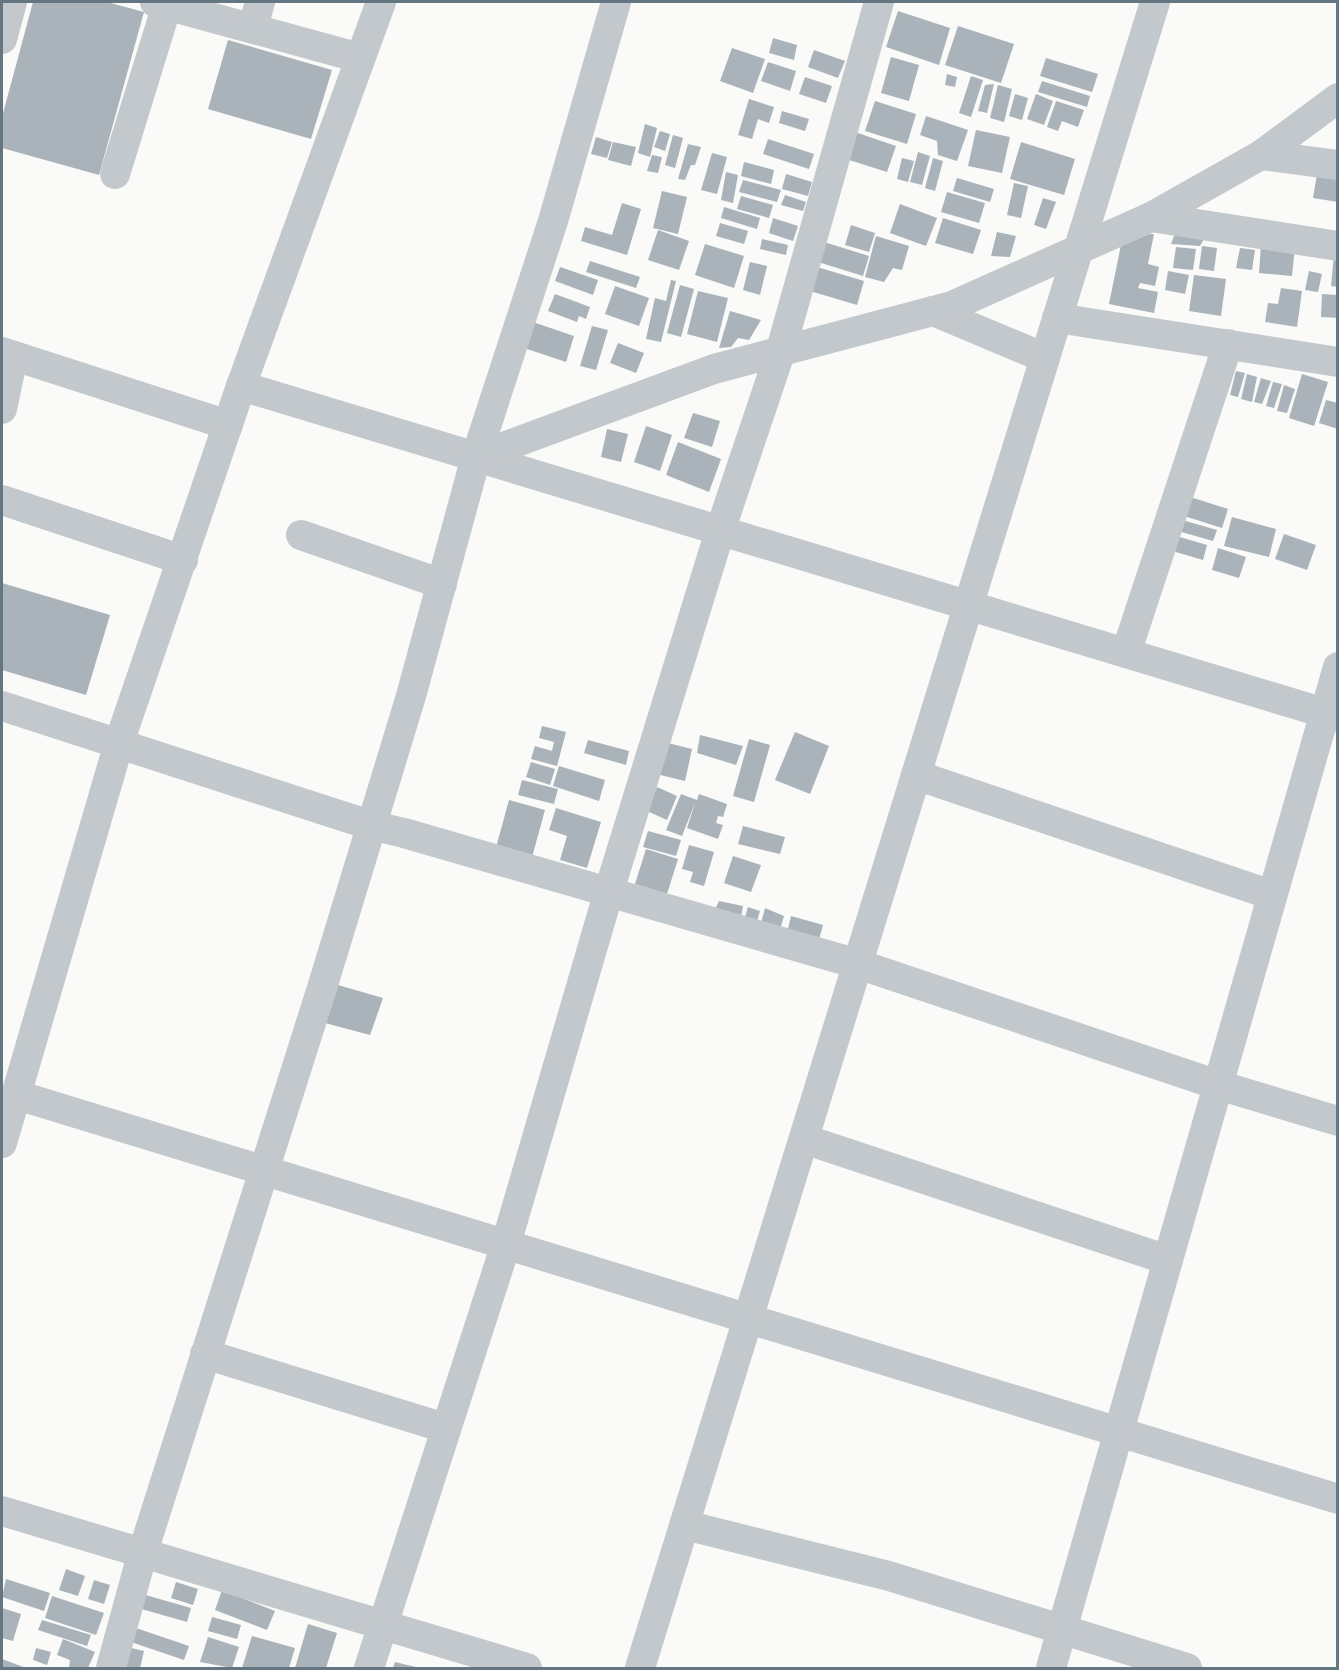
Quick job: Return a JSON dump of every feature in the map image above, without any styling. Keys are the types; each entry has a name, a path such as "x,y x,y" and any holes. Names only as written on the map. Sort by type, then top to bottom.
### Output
{"street":[{"path":"2,39 12,2"},
{"path":"2,1143 119,743 241,386 381,2"},
{"path":"111,1668 142,1555 322,988 442,584 476,458 553,221 616,2"},
{"path":"369,1668 506,1244 609,891 720,531 780,353 879,2"},
{"path":"640,1668 1155,2"},
{"path":"115,174 161,3 257,14 360,58"},
{"path":"476,458 714,369 952,306 1151,217 1261,155 1338,98"},
{"path":"1261,155 1338,165"},
{"path":"1151,217 1338,246"},
{"path":"933,311 1045,358"},
{"path":"1057,318 1338,362"},
{"path":"1126,653 1228,344"},
{"path":"2,409 7,355 228,425"},
{"path":"241,386 1331,715"},
{"path":"2,500 183,560"},
{"path":"301,535 442,584"},
{"path":"1051,1668 1272,895 1331,715 1338,667"},
{"path":"2,706 369,825 609,891 858,964 1218,1085 1338,1121"},
{"path":"916,775 1272,895"},
{"path":"17,1095 1338,1500"},
{"path":"804,1139 1168,1260"},
{"path":"205,1354 445,1428"},
{"path":"2,1511 382,1627 527,1668"},
{"path":"685,1525 889,1576 1186,1668"}],"building":[{"path":"33,2 107,2 144,12 99,175 2,148 2,117"},
{"path":"898,11 950,28 939,65 886,47"},
{"path":"958,26 1014,44 1001,83 945,65"},
{"path":"773,38 797,45 794,60 769,53"},
{"path":"228,40 332,70 311,139 208,109"},
{"path":"732,48 765,59 753,93 720,81"},
{"path":"814,50 845,61 838,78 808,67"},
{"path":"891,57 919,65 909,101 881,93"},
{"path":"1046,58 1098,74 1092,92 1040,76"},
{"path":"768,62 796,71 790,91 761,81"},
{"path":"947,74 957,77 955,87 945,85"},
{"path":"971,76 983,80 971,117 959,113"},
{"path":"805,77 832,86 826,103 799,94"},
{"path":"1042,81 1090,96 1087,107 1038,92"},
{"path":"994,84 987,113 978,111 985,85"},
{"path":"998,85 1012,89 1004,122 990,118"},
{"path":"1015,94 1028,98 1022,120 1009,116"},
{"path":"1036,94 1053,101 1044,125 1027,119"},
{"path":"749,99 774,107 769,123 758,119 752,139 738,135"},
{"path":"875,101 916,114 907,144 865,131"},
{"path":"1056,101 1084,110 1078,127 1062,121 1058,131 1047,127"},
{"path":"782,111 809,119 805,131 779,123"},
{"path":"926,116 968,130 957,161 938,155 937,141 920,135"},
{"path":"645,124 657,128 650,157 638,153"},
{"path":"976,130 1010,137 1002,173 968,166"},
{"path":"660,131 670,134 665,151 654,147"},
{"path":"855,132 896,146 887,172 846,159"},
{"path":"673,135 683,138 675,168 665,165"},
{"path":"596,137 612,142 607,158 591,154"},
{"path":"768,139 814,154 809,169 763,154"},
{"path":"613,142 636,147 631,166 608,160"},
{"path":"1021,142 1075,159 1064,195 1010,179"},
{"path":"688,144 701,147 695,165 691,165 685,180 678,179"},
{"path":"918,152 930,156 922,185 910,182"},
{"path":"712,153 727,157 717,194 701,190"},
{"path":"652,155 662,157 658,173 647,171"},
{"path":"902,158 914,161 908,182 897,179"},
{"path":"933,158 943,161 935,191 925,188"},
{"path":"744,162 774,170 771,184 741,176"},
{"path":"1318,168 1338,170 1338,202 1313,198"},
{"path":"726,172 738,175 733,203 721,200"},
{"path":"786,174 812,182 808,196 782,189"},
{"path":"957,178 994,189 990,202 953,191"},
{"path":"743,180 781,190 777,202 739,192"},
{"path":"1014,183 1028,186 1021,218 1007,215"},
{"path":"662,191 687,197 678,234 653,228"},
{"path":"947,192 985,203 979,223 941,212"},
{"path":"785,195 806,202 803,211 781,205"},
{"path":"741,196 773,205 769,218 737,209"},
{"path":"1043,198 1056,202 1046,229 1034,225"},
{"path":"622,203 641,209 627,255 581,241 585,227 612,235"},
{"path":"900,204 937,218 926,246 890,233"},
{"path":"724,207 760,218 757,229 721,218"},
{"path":"773,218 798,226 793,241 769,233"},
{"path":"943,218 981,230 973,254 935,243"},
{"path":"720,223 748,231 744,244 716,236"},
{"path":"851,225 875,233 869,252 845,245"},
{"path":"1177,228 1208,232 1200,246 1171,244"},
{"path":"658,230 689,241 679,270 648,260"},
{"path":"997,232 1016,236 1010,257 991,256"},
{"path":"1154,234 1148,264 1159,267 1155,286 1140,283 1138,288 1158,292 1154,313 1109,304 1123,235"},
{"path":"876,236 909,246 902,270 893,268 884,282 865,277"},
{"path":"762,239 788,245 786,255 760,249"},
{"path":"824,242 869,256 863,276 818,262"},
{"path":"705,244 744,256 734,288 695,275"},
{"path":"1261,244 1295,247 1292,276 1259,273"},
{"path":"1202,246 1217,248 1214,271 1199,269"},
{"path":"1176,247 1196,249 1193,270 1173,268"},
{"path":"1240,248 1255,250 1252,270 1236,268"},
{"path":"1334,254 1338,255 1338,287 1331,286"},
{"path":"590,261 640,277 636,288 586,272"},
{"path":"750,262 767,266 760,295 743,290"},
{"path":"560,267 598,280 593,295 555,281"},
{"path":"817,267 864,281 857,305 810,291"},
{"path":"1168,271 1189,275 1185,294 1165,290"},
{"path":"1309,271 1322,274 1318,292 1305,290"},
{"path":"1194,275 1226,279 1221,316 1189,311"},
{"path":"671,280 676,281 661,342 646,339 655,298 666,301"},
{"path":"680,285 694,289 681,337 667,333"},
{"path":"615,286 649,298 639,326 605,314"},
{"path":"1281,288 1302,291 1297,327 1265,322 1268,303 1278,304"},
{"path":"698,291 728,298 717,342 687,334"},
{"path":"555,294 590,307 586,319 579,316 577,322 548,311"},
{"path":"1322,294 1338,295 1338,318 1321,317"},
{"path":"730,311 761,320 749,340 738,338 731,347 719,348"},
{"path":"530,321 574,336 566,362 521,347"},
{"path":"592,326 608,330 596,370 580,366"},
{"path":"618,343 644,353 636,373 610,363"},
{"path":"1236,371 1245,373 1238,397 1230,395"},
{"path":"1247,374 1257,377 1252,402 1241,399"},
{"path":"1302,374 1328,382 1314,426 1289,418"},
{"path":"1261,378 1271,381 1262,404 1254,402"},
{"path":"1273,382 1282,384 1274,408 1266,406"},
{"path":"1284,385 1295,389 1287,413 1277,411"},
{"path":"1326,400 1338,403 1338,429 1319,423"},
{"path":"693,413 720,421 712,447 684,438"},
{"path":"646,426 672,435 660,471 634,462"},
{"path":"607,429 628,434 621,462 601,457"},
{"path":"678,442 721,459 709,492 666,475"},
{"path":"1187,496 1228,509 1222,528 1181,515"},
{"path":"1232,517 1276,529 1269,557 1224,546"},
{"path":"1182,520 1217,530 1213,541 1178,531"},
{"path":"1284,534 1316,545 1307,570 1275,559"},
{"path":"1173,535 1207,545 1203,560 1169,550"},
{"path":"1218,548 1246,557 1239,578 1212,570"},
{"path":"2,583 110,615 86,695 2,670"},
{"path":"542,726 566,732 557,766 531,759 535,746 552,751 554,742 539,738"},
{"path":"795,732 829,746 810,794 775,780"},
{"path":"700,735 743,746 736,765 697,753"},
{"path":"749,739 770,745 754,802 733,796"},
{"path":"588,740 629,751 626,765 584,753"},
{"path":"660,741 692,749 685,781 652,773"},
{"path":"531,762 555,769 550,785 526,777"},
{"path":"559,766 605,780 599,801 553,786"},
{"path":"522,780 558,789 554,804 518,795"},
{"path":"657,787 677,796 667,820 647,811"},
{"path":"681,794 697,800 699,794 727,804 723,817 718,816 716,823 723,825 718,839 687,828 695,803 682,836 666,830"},
{"path":"509,800 545,810 531,861 495,851"},
{"path":"556,808 601,822 587,868 560,860 567,836 549,830"},
{"path":"743,826 785,837 780,854 738,844"},
{"path":"648,831 681,840 676,856 643,847"},
{"path":"689,845 714,852 704,886 690,882 693,872 682,869"},
{"path":"646,849 678,859 667,894 635,884"},
{"path":"733,856 761,865 751,892 724,883"},
{"path":"719,901 743,906 741,918 714,912"},
{"path":"748,907 760,911 755,928 743,924"},
{"path":"765,908 784,916 779,933 760,927"},
{"path":"791,916 823,925 818,943 787,933"},
{"path":"338,985 383,998 370,1035 325,1023"},
{"path":"66,1569 85,1576 78,1596 59,1590"},
{"path":"6,1579 50,1593 44,1611 2,1597"},
{"path":"94,1580 110,1585 104,1604 88,1599"},
{"path":"176,1582 198,1589 193,1605 171,1598"},
{"path":"222,1590 275,1611 267,1630 215,1610"},
{"path":"142,1594 191,1608 187,1622 138,1608"},
{"path":"52,1596 104,1613 96,1635 45,1618"},
{"path":"2,1608 21,1614 13,1641 2,1638"},
{"path":"212,1617 241,1625 237,1639 208,1631"},
{"path":"42,1620 91,1635 87,1646 38,1630"},
{"path":"308,1624 337,1633 326,1668 295,1668"},
{"path":"130,1626 189,1646 184,1660 125,1640"},
{"path":"252,1636 295,1648 289,1668 242,1668"},
{"path":"208,1637 239,1647 232,1668 200,1662"},
{"path":"63,1639 95,1652 88,1668 69,1668 70,1660 57,1655"},
{"path":"123,1646 144,1651 140,1668 117,1668"},
{"path":"36,1648 51,1652 47,1665 33,1660"},
{"path":"2,1659 26,1668 2,1668"},
{"path":"395,1662 420,1668 393,1668"}]}
